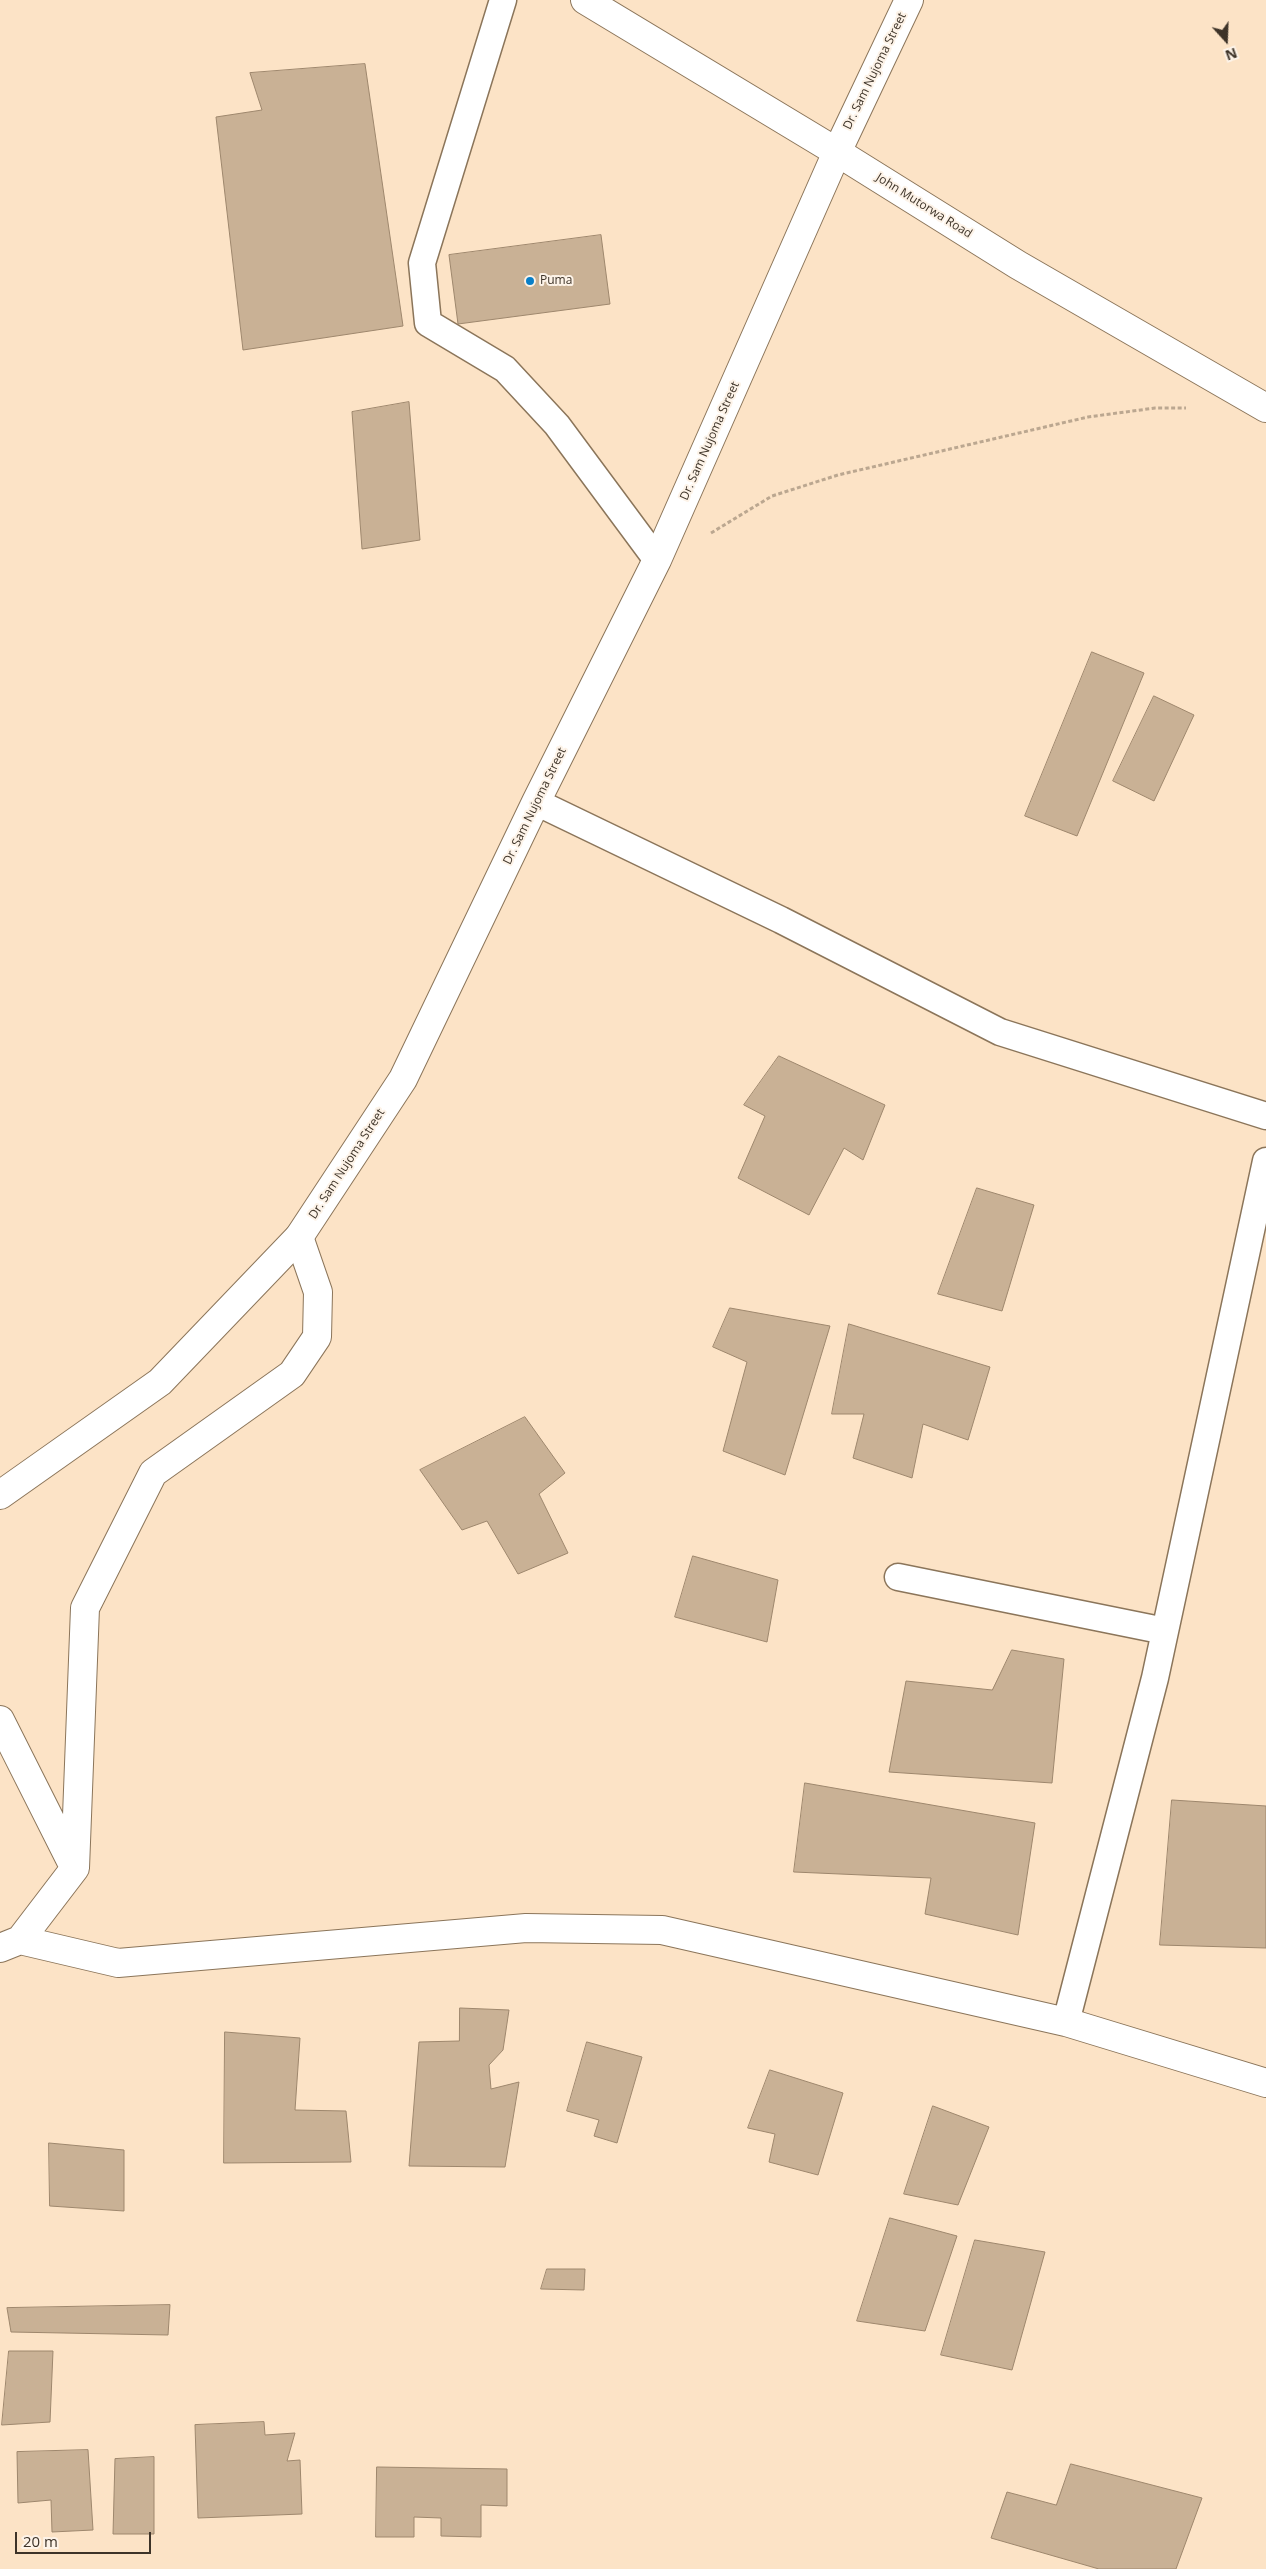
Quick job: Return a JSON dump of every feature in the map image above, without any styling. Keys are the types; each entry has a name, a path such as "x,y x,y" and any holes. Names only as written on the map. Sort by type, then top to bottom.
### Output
{"street":[{"name":"John Mutorwa Road","path":"585,0 837,152 1018,265 1266,408"},
{"name":"Dr. Sam Nujoma Street","path":"0,1495 160,1382 299,1237 403,1079 536,802 657,560 837,152 910,0"},
{"path":"10,1944 75,1868 85,1608 153,1474 292,1374 317,1337 318,1292 299,1237"},
{"path":"0,1720 75,1868"},
{"path":"10,1944 118,1963 526,1928 662,1930 1066,2022 1266,2083"}],"lane":[{"path":"502,0 422,263 428,323 505,369 557,425 657,560"},
{"path":"536,802 781,920 1000,1032 1266,1116"},
{"path":"1066,2022 1166,1631 1266,1161"},
{"path":"898,1577 1166,1631"}],"path":[{"path":"709,534 772,496 838,475 1088,418 1155,408 1193,408"}],"building":[{"path":"365,64 403,326 243,350 216,117 262,110 250,73"},
{"path":"601,235 610,304 458,324 449,255"},
{"path":"409,402 420,540 362,549 352,412"},
{"path":"1092,652 1144,673 1077,836 1025,816"},
{"path":"1154,696 1194,715 1154,801 1113,781"},
{"path":"779,1056 885,1105 863,1160 844,1148 809,1215 738,1178 765,1116 744,1105"},
{"path":"977,1188 1034,1205 1002,1311 938,1294"},
{"path":"730,1308 830,1326 785,1475 723,1451 747,1362 713,1347"},
{"path":"849,1324 990,1367 968,1440 923,1424 912,1478 853,1458 864,1414 832,1414"},
{"path":"525,1417 565,1473 539,1494 568,1553 518,1574 487,1521 462,1530 420,1470"},
{"path":"693,1556 778,1580 767,1642 675,1617"},
{"path":"1012,1650 1064,1659 1052,1783 889,1772 906,1681 992,1690"},
{"path":"805,1783 1035,1823 1018,1935 925,1914 931,1878 794,1872"},
{"path":"1172,1800 1266,1806 1266,1948 1160,1945"},
{"path":"460,2008 509,2010 503,2050 489,2065 491,2089 519,2082 505,2167 409,2166 419,2042 459,2041"},
{"path":"225,2032 300,2038 295,2110 346,2111 351,2162 224,2163"},
{"path":"587,2042 642,2057 617,2143 594,2136 599,2120 567,2111"},
{"path":"770,2070 843,2093 818,2175 769,2162 775,2134 748,2128"},
{"path":"933,2106 989,2127 958,2205 904,2194"},
{"path":"49,2143 124,2150 124,2211 50,2206"},
{"path":"890,2218 957,2236 925,2331 857,2321"},
{"path":"975,2240 1045,2252 1012,2370 941,2355"},
{"path":"547,2269 585,2269 584,2290 541,2289"},
{"path":"170,2305 168,2335 11,2332 7,2308"},
{"path":"9,2351 53,2351 50,2422 2,2425"},
{"path":"264,2422 265,2435 295,2433 287,2461 300,2460 302,2514 198,2518 195,2425"},
{"path":"88,2450 93,2530 52,2532 51,2500 18,2503 17,2452"},
{"path":"154,2457 154,2534 113,2534 115,2459"},
{"path":"1071,2464 1202,2498 1176,2569 1099,2569 991,2538 1007,2492 1056,2505"},
{"path":"377,2467 507,2469 507,2506 481,2505 481,2537 441,2536 441,2518 414,2517 414,2537 376,2537"}],"place":[{"name":"Puma","path":"530,281"}]}
